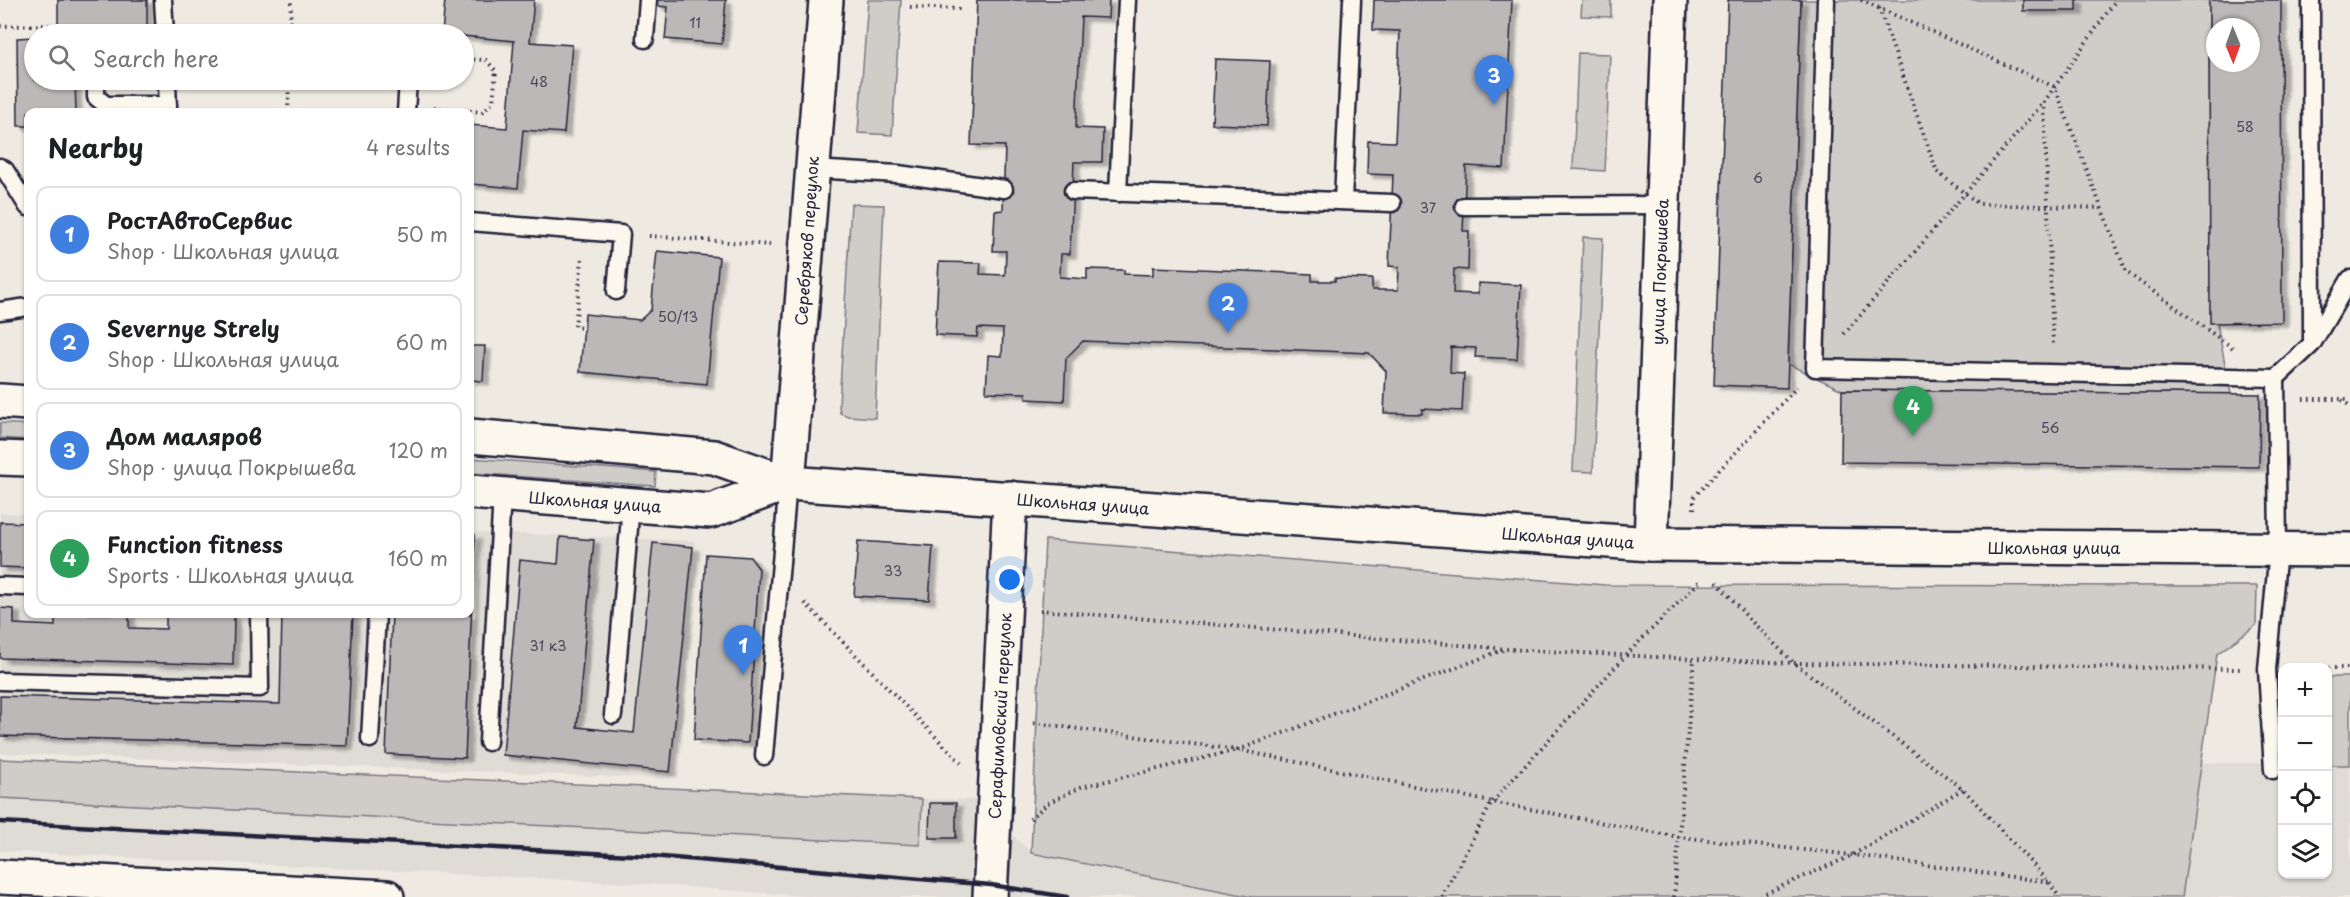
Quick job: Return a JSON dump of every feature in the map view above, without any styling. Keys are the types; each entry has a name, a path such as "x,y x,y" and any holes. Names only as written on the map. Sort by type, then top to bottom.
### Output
{"street":[{"name":"Серебряков переулок","path":"788,483 826,0"},
{"name":"улица Покрышева","path":"1651,544 1670,0"},
{"path":"0,401 24,403"},
{"name":"Школьная улица","path":"474,436 714,457 788,483 1651,544 2350,550"},
{"path":"0,458 24,459"},
{"name":"Школьная улица","path":"474,492 711,511 788,483"},
{"name":"Серафимовский переулок","path":"990,897 1010,498"},
{"path":"0,877 387,897"}],"lane":[{"path":"163,0 164,24"},
{"path":"645,39 648,0"},
{"path":"1118,193 1127,0"},
{"path":"1343,201 1352,0"},
{"path":"1826,0 1815,368 2276,378 2312,344 2350,279"},
{"path":"2311,0 2312,344"},
{"path":"96,90 96,97 106,105 152,108"},
{"path":"167,90 168,108"},
{"path":"406,108 407,90"},
{"path":"0,167 5,170 24,201"},
{"path":"812,169 898,174 1004,189"},
{"path":"1073,191 1392,203"},
{"path":"1464,206 1662,205"},
{"path":"474,222 621,234 616,291"},
{"path":"0,311 24,308"},
{"path":"2273,770 2267,669 2278,549 2276,378"},
{"path":"764,756 788,483"},
{"path":"488,742 502,495"},
{"path":"613,715 631,505"},
{"path":"0,586 24,587"},
{"path":"0,681 260,688 259,618"},
{"path":"370,739 377,618"}],"path":[{"path":"290,24 291,0"},
{"path":"1861,0 2055,87 2126,272 2276,378"},
{"path":"1694,497 1815,368 2044,102 2116,0"},
{"path":"910,7 960,9"},
{"path":"1879,8 1937,172 1979,204 2101,208"},
{"path":"0,26 24,26"},
{"path":"474,59 486,60 496,71 493,102 482,112 474,112"},
{"path":"288,108 289,90"},
{"path":"2044,102 2054,373"},
{"path":"584,231 575,327 584,328"},
{"path":"621,234 772,246"},
{"path":"2276,399 2350,399"},
{"path":"2341,399 2350,406"},
{"path":"780,577 963,766"},
{"path":"1442,897 1492,802 1628,654 1701,580"},
{"path":"1715,580 1749,619 1794,663 1963,789 2049,882 2059,897"},
{"path":"1034,610 1507,649 1694,659 1794,663 2267,669"},
{"path":"1026,822 1048,802 1081,787 1238,750 1507,649"},
{"path":"1674,897 1694,659"},
{"path":"2332,668 2350,668"},
{"path":"1031,722 1238,750 1492,802 1679,837 1853,855 2049,882"},
{"path":"1761,897 1853,855 1963,789"}],"shaded area":[{"path":"868,0 901,0 892,135 858,133"},
{"path":"1582,0 1611,0 1611,17 1581,16"},
{"path":"1801,0 2209,0 2209,18 2206,18 2206,72 2209,72 2210,288 2231,394 1842,390 1788,364"},
{"path":"1578,53 1610,54 1605,171 1573,169"},
{"path":"851,204 884,205 875,418 848,416 840,413 839,405"},
{"path":"1583,237 1603,238 1593,472 1573,471"},
{"path":"0,423 24,425 24,440 0,438"},
{"path":"474,458 656,472 655,486 474,473"},
{"path":"0,513 24,514 24,618 474,618 474,532 695,541 672,779 0,753"},
{"path":"1045,540 1605,585 2257,586 2256,625 2217,654 2182,897 1252,897 1031,853"},
{"path":"2332,677 2350,677 2350,765 2332,765"},
{"path":"0,759 922,799 920,845 0,798"},
{"path":"2332,762 2350,762 2350,897 2182,897 2200,763 2278,763 2278,879 2332,879"},
{"path":"0,798 919,845 922,799 978,800 1031,853 1252,897 815,897 648,884 0,851"}],"building":[{"path":"58,0 147,0 147,24 58,24"},
{"path":"445,0 534,0 530,42 572,45 564,133 523,130 518,188 474,184 474,125 507,128 514,41 474,37 474,24 443,24"},
{"path":"657,0 726,0 722,44 665,39 668,7 657,6"},
{"path":"977,0 1109,0 1108,18 1081,17 1076,128 1103,129 1102,162 1074,162 1070,254 1061,254 1060,277 1087,279 1087,269 1124,270 1124,274 1153,275 1153,267 1312,274 1312,281 1335,281 1335,278 1372,279 1372,290 1398,290 1399,267 1389,266 1393,175 1367,174 1368,141 1395,142 1400,31 1373,30 1374,0 1512,0 1504,168 1466,166 1463,231 1469,231 1468,270 1454,269 1453,293 1478,294 1478,283 1521,285 1517,359 1475,357 1476,348 1451,347 1450,373 1464,374 1462,411 1422,409 1422,414 1384,413 1386,371 1369,353 1083,341 1066,358 1064,401 1026,399 1026,393 986,392 988,355 1002,356 1003,329 978,328 977,337 935,335 939,262 981,263 980,274 1005,275 1006,251 993,251 995,211 1003,210 1005,146 971,145"},
{"path":"1728,0 1801,0 1787,388 1714,385"},
{"path":"2023,0 2077,0 2077,11 2023,11"},
{"path":"2209,0 2281,0 2282,322 2210,323 2209,72 2260,72 2260,18 2209,18"},
{"path":"17,38 24,38 24,90 75,90 76,108 24,108 24,126 18,126"},
{"path":"1215,59 1270,61 1267,126 1212,124"},
{"path":"657,251 719,257 707,384 580,372 585,314 640,320 651,310"},
{"path":"474,346 485,346 483,381 474,380"},
{"path":"1842,390 2260,394 2259,467 1841,462"},
{"path":"0,522 24,523 24,568 0,567"},
{"path":"560,537 594,540 577,727 634,733 653,543 693,547 670,772 503,755 520,560 558,564"},
{"path":"858,541 933,546 929,600 854,596"},
{"path":"706,554 750,557 759,569 748,743 694,740"},
{"path":"0,608 14,609 14,624 55,626 55,618 129,618 129,628 166,629 166,618 234,618 233,665 0,658"},
{"path":"282,618 353,618 347,746 0,736 0,696 280,704"},
{"path":"392,618 471,618 465,758 386,754"},
{"path":"930,803 956,803 956,838 929,838"}],"railway":[{"path":"0,822 651,856 991,885 1067,897"}],"place":[{"name":"Дом маляров","path":"1494,105"},
{"name":"Severnye Strely","path":"1228,333"},
{"name":"Function fitness","path":"1913,436"},
{"name":"РостАвтоСервис","path":"743,675"}]}
